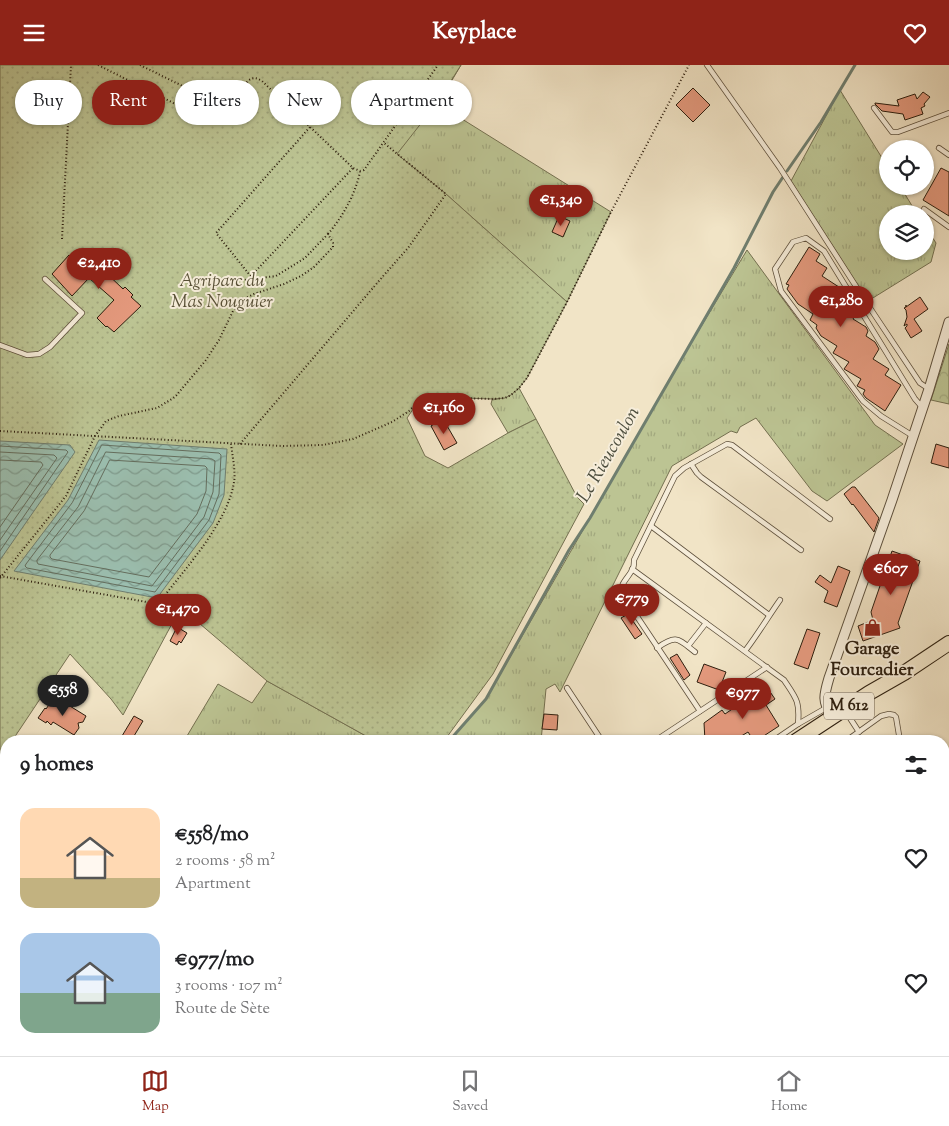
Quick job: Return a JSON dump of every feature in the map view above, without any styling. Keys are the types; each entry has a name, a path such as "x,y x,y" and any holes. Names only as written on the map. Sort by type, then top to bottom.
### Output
{"main road":[{"name":"M 612","path":"803,735 829,713 904,673 949,643"},
{"name":"M 612","path":"818,735 873,698 904,673"}],"street":[{"path":"829,713 825,693 829,678 923,408 949,322"}],"lane":[{"path":"707,65 780,168 920,383 929,389"},
{"path":"874,108 892,132 898,132 949,113"},
{"path":"939,149 949,155"},
{"path":"934,216 949,227"},
{"path":"913,436 881,416 863,401 781,291 775,269 793,242 806,237 824,251 915,399 923,408"},
{"path":"0,345 28,355 39,354 50,347 82,313 45,279"},
{"path":"700,711 622,595 621,587 632,569 634,560 676,477 684,468 691,464 727,444 732,445 830,519"},
{"path":"691,464 701,477 801,551"},
{"path":"651,526 769,615"},
{"path":"632,569 784,680 796,698 799,711 798,724"},
{"path":"745,651 780,600"},
{"path":"688,647 706,623"},
{"path":"658,648 672,639 679,640 695,652"},
{"path":"664,735 767,667"},
{"path":"567,689 598,735"},
{"path":"782,735 798,724 829,713"},
{"path":"855,735 881,716 889,714 896,717 899,735"},
{"path":"848,715 859,732"}],"path":[{"path":"62,239 71,65"},
{"path":"98,65 175,104"},
{"path":"142,65 175,82"},
{"path":"249,80 257,78 262,81 353,168 360,171 364,170 384,143 438,65"},
{"path":"0,431 231,444 323,445 353,439 373,431 408,411 418,402 435,397 492,399 511,395 527,379 611,212 689,65"},
{"path":"253,279 216,233 310,127"},
{"path":"240,444 408,248 446,194 384,143"},
{"path":"251,276 353,168"},
{"path":"244,280 276,276 305,258 342,216 358,183 360,171"},
{"path":"231,444 234,481 221,518 158,604 1,577 66,496 95,436 106,421 118,416 157,408 175,397 206,360 219,340 233,311 244,299 284,284 314,267 333,247 328,234"}],"green space":[{"name":"Agriparc du Mas Nouguier","path":"0,65 461,65 452,80 351,80 351,125 420,125 397,154 446,194 567,302 527,378 511,395 505,398 492,399 435,397 418,402 407,418 425,456 448,468 536,419 577,497 584,504 493,674 448,735 364,735 267,681 181,609 123,715 70,654 16,735 0,735"},
{"path":"438,65 461,65 452,80 397,80"},
{"path":"840,90 879,153 879,195 905,195 912,205 879,205 879,260 932,260 931,262 868,301 791,181"},
{"path":"351,97 351,125 472,125 611,212 567,302 446,194 397,154 322,125 341,125 341,101"},
{"path":"747,250 875,425 903,444 827,501 812,491 756,418 740,427 737,433 731,431 672,466 560,692 555,684 546,689 542,735 454,735 486,699 672,375"},
{"path":"949,344 949,404 931,400"},
{"path":"519,388 536,419 508,433 491,404 492,400 507,396"},
{"path":"267,681 364,735 188,735 218,684 252,703"}],"water":[{"path":"99,440 227,449 224,495 213,523 157,598 14,571 68,500"},
{"path":"0,441 70,445 75,452 0,560"}],"building":[{"path":"693,88 710,105 693,122 676,105"},
{"path":"923,92 930,97 924,104 925,106 921,108 923,114 905,120 903,114 882,111 875,104 899,106 897,100 915,94 917,99"},
{"path":"941,168 949,172 949,216 934,205 923,200 926,195 934,195 934,180"},
{"path":"559,216 570,221 563,237 552,232"},
{"path":"809,247 820,254 816,261 827,268 822,276 842,289 841,294 846,297 842,303 857,312 853,319 866,327 868,331 866,336 875,342 879,349 873,359 889,369 885,375 901,385 885,411 866,398 863,394 865,390 857,386 861,379 844,369 849,362 833,353 837,346 821,336 816,328 817,325 810,320 813,314 798,304 787,289 789,285 786,284"},
{"path":"69,255 85,270 95,258 102,265 100,267 123,289 125,287 133,295 131,297 141,306 114,332 97,318 114,300 89,278 72,296 52,274"},
{"path":"920,297 928,309 914,319 922,331 911,338 905,328 907,324 904,326 907,317 904,308"},
{"path":"437,422 446,424 457,443 444,450 431,426"},
{"path":"936,444 949,448 949,468 931,463"},
{"path":"852,487 855,487 879,518 874,532 844,494"},
{"path":"892,551 920,561 898,623 900,628 863,641 858,626 873,620 871,612"},
{"path":"838,566 850,571 837,607 824,602 828,591 815,582 820,575 831,583"},
{"path":"628,614 642,634 635,639 621,618"},
{"path":"177,627 187,633 181,643 179,641 177,645 170,641"},
{"path":"807,629 820,633 808,669 794,664"},
{"path":"677,654 690,675 684,680 670,658"},
{"path":"704,664 726,672 719,690 697,682"},
{"path":"766,686 775,699 766,705 779,726 765,735 750,735 748,732 743,735 705,735 704,723 722,710 725,714"},
{"path":"53,699 63,706 65,703 86,716 83,722 78,723 79,728 74,735 53,722 51,725 47,721 46,723 38,718"},
{"path":"544,714 558,715 557,730 542,729"},
{"path":"134,716 143,721 135,735 123,735"}],"waterway":[{"name":"Le Rieucoulon","path":"787,171 821,122 855,65"},
{"name":"Le Rieucoulon","path":"454,735 486,699 569,550 590,518 734,268 773,192 783,177"}],"place":[{"name":"Garage Fourcadier","path":"872,627"}]}
